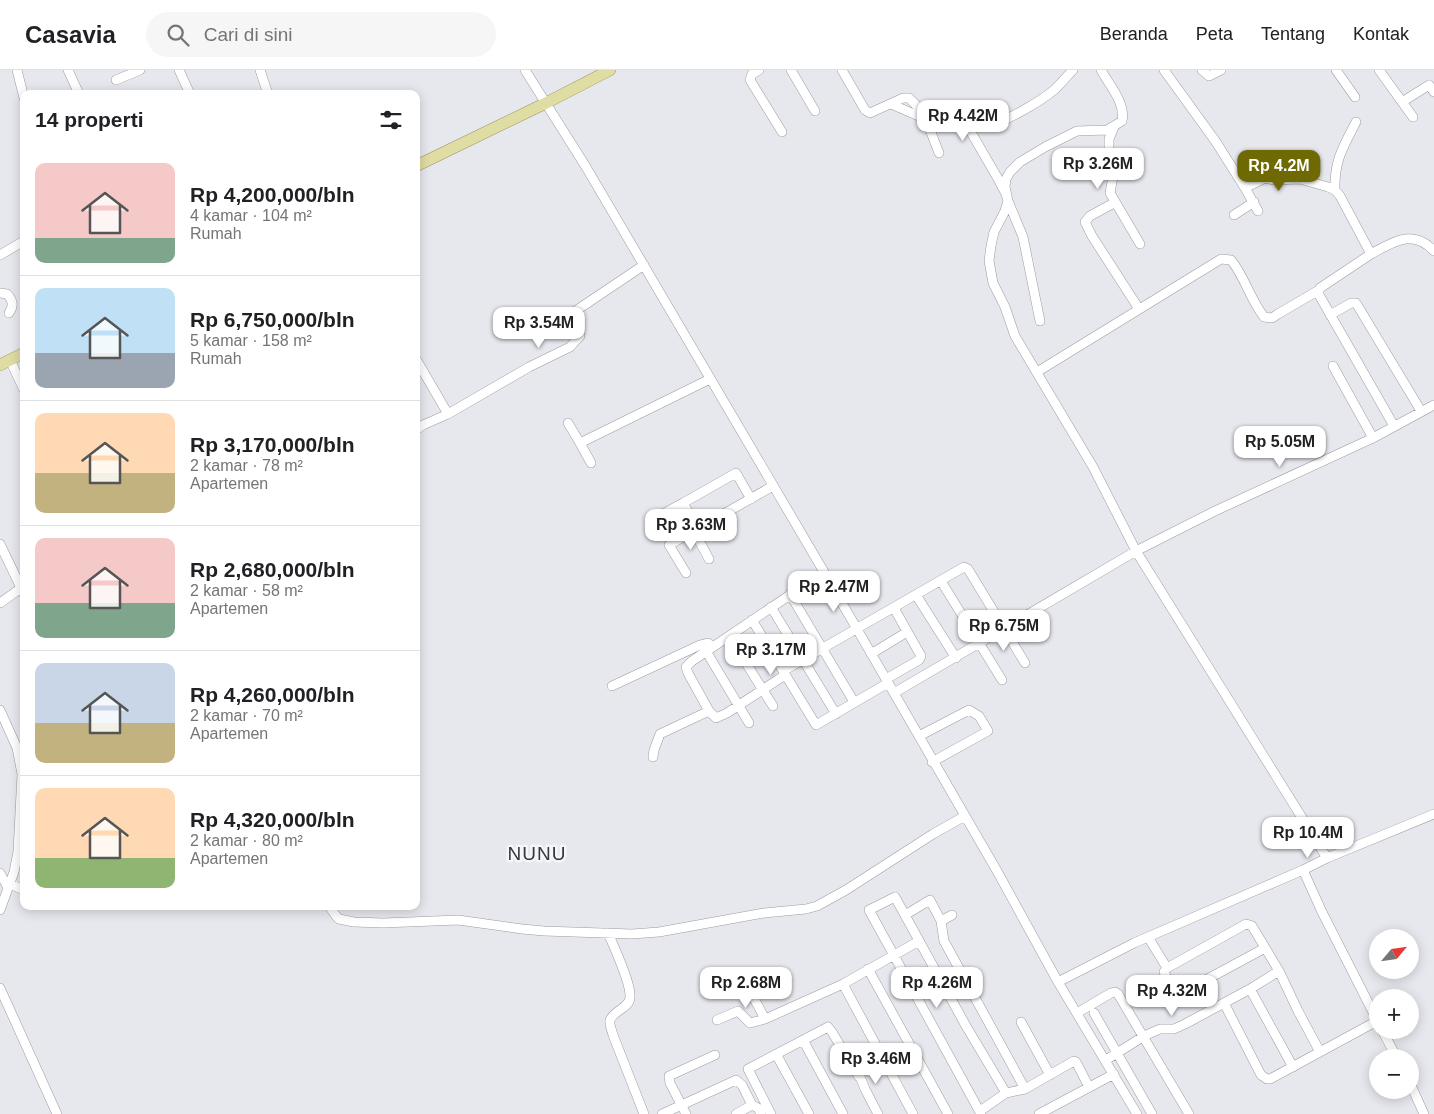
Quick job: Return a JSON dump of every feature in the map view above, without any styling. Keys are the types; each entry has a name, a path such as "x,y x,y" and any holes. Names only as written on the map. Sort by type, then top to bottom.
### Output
{"main road":[{"path":"420,164 610,70"},
{"path":"5,362 20,355"}],"street":[{"path":"17,70 22,90"},
{"path":"68,70 77,90"},
{"path":"116,80 140,70"},
{"path":"179,70 188,90"},
{"path":"525,70 644,265 824,572 919,736 932,762 965,816 1058,982 1137,1114"},
{"path":"759,70 750,78 751,84 782,132"},
{"path":"791,70 815,111"},
{"path":"842,70 865,110 870,113 903,98 909,98 917,106 925,120 939,153"},
{"path":"925,120 952,110 976,122 998,123 1045,98 1065,81 1073,70"},
{"path":"1101,70 1119,101 1124,114 1122,121 1107,130 1077,131 1020,162 1010,172 1005,186 1008,201 994,232 989,262 993,283 1005,307 1015,336 1093,468 1136,550 1327,858"},
{"path":"1164,70 1216,142 1256,207 1234,215"},
{"path":"1202,70 1209,76 1221,70"},
{"path":"1336,70 1355,97"},
{"path":"1379,70 1413,117"},
{"path":"262,71 267,90"},
{"path":"1402,102 1432,86"},
{"path":"961,115 998,178 1023,238 1040,321"},
{"path":"1335,190 1334,178 1338,156 1356,122"},
{"path":"1114,127 1109,139 1109,149 1114,170 1110,193 1114,203 1140,244"},
{"path":"1245,188 1265,178 1274,180 1300,179 1335,190 1371,254"},
{"path":"1114,203 1090,216 1085,222 1139,309"},
{"path":"1037,372 1222,259 1231,260 1238,268 1257,308 1264,317 1272,318 1399,238 1417,240 1425,243 1434,251"},
{"path":"0,255 20,244"},
{"path":"420,427 448,414 529,367 570,347 580,337 571,314 644,265"},
{"path":"1319,290 1318,293 1330,315 1394,426"},
{"path":"0,293 7,294 11,299 13,304 9,313"},
{"path":"1330,315 1351,303 1356,303 1422,411"},
{"path":"5,362 20,384"},
{"path":"420,366 448,414"},
{"path":"1333,366 1372,438"},
{"path":"580,443 710,379"},
{"path":"894,693 956,658 1115,561 1372,438 1434,405"},
{"path":"568,422 591,463"},
{"path":"661,515 736,473 751,499"},
{"path":"686,573 669,545 773,486"},
{"path":"683,503 708,558"},
{"path":"0,544 20,583"},
{"path":"824,572 688,664 687,670 713,716 718,718 762,690 803,659 962,568 966,568 1025,663"},
{"path":"941,581 1002,680"},
{"path":"0,603 20,591"},
{"path":"790,594 854,702"},
{"path":"916,595 956,658"},
{"path":"770,607 836,714"},
{"path":"752,620 814,724 818,725 921,658 919,651 894,608"},
{"path":"871,654 907,632"},
{"path":"729,636 773,706"},
{"path":"612,686 708,643 709,649 749,723"},
{"path":"0,710 17,748 20,764"},
{"path":"919,736 969,710 979,716 988,730 932,762"},
{"path":"653,758 660,734 710,712"},
{"path":"0,910 14,872 18,852 20,813"},
{"path":"1058,982 1148,937 1327,858 1434,814"},
{"path":"332,910 339,919 354,922 383,923 458,920 522,930 608,933 659,932 764,913 806,909 817,906 965,816"},
{"path":"1303,870 1369,1006"},
{"path":"0,873 9,886 20,889"},
{"path":"905,915 928,896 941,921 944,941 1025,1089"},
{"path":"1006,1093 966,1026 895,897 869,910 981,1113 1006,1093 1025,1089 1075,1061 1089,1087"},
{"path":"941,921 952,915"},
{"path":"1265,948 1176,996 1164,972 1167,968 1246,924 1252,926 1279,971 1320,1052"},
{"path":"608,933 628,984 631,998 628,1004 610,1019 610,1023 644,1114"},
{"path":"1148,937 1167,968"},
{"path":"718,1020 738,1011 750,1023 765,1019 843,984 919,941"},
{"path":"868,969 948,1114"},
{"path":"1106,1060 1144,1036 1160,1029 1174,1029 1250,990 1279,971"},
{"path":"843,984 913,1114"},
{"path":"0,988 57,1114"},
{"path":"748,988 765,1019"},
{"path":"1250,990 1294,1067"},
{"path":"1077,1012 1116,992 1189,1114"},
{"path":"1224,1003 1261,1075 1266,1079 1270,1079 1294,1067 1369,1026"},
{"path":"1094,1013 1152,1114"},
{"path":"1021,1022 1050,1075"},
{"path":"771,1114 748,1069 828,1028 859,1077 878,1114"},
{"path":"803,1040 843,1114"},
{"path":"776,1054 809,1114"},
{"path":"686,1114 670,1083 669,1076 715,1055"},
{"path":"859,1077 861,1071 882,1059"},
{"path":"1039,1114 1114,1074"},
{"path":"662,1114 736,1080 742,1085 752,1106"},
{"path":"1417,1099 1424,1114"},
{"path":"736,1114 752,1106 758,1108 761,1114"}],"district":[{"name":"NUNU","path":"537,853"}]}
